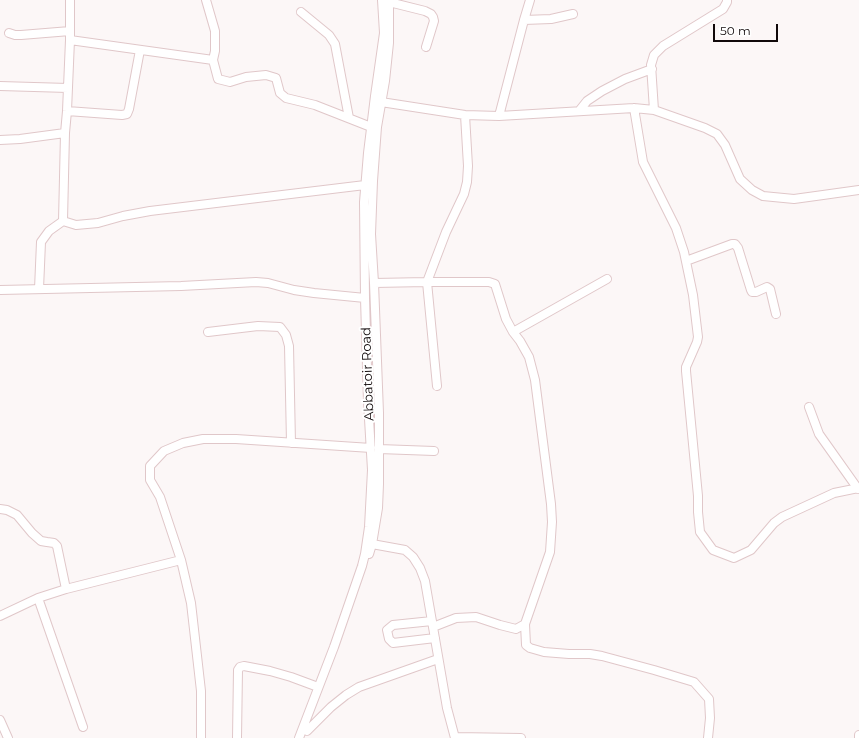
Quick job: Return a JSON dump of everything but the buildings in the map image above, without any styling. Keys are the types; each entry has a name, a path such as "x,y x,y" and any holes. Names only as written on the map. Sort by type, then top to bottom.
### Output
{"street":[{"path":"63,221 65,133 70,40 70,0"},
{"path":"206,0 215,31 215,51 213,60 218,79 230,82 246,77 266,75 276,78 280,93 286,98 315,105 371,127"},
{"path":"499,116 530,0"},
{"path":"654,110 651,65 654,55 662,46 723,9 727,0"},
{"path":"387,1 425,11 433,17 434,21 426,47"},
{"name":"Abbatoir Road","path":"299,738 362,566 369,527 372,470 379,413 371,234 377,127 385,81 389,42 387,1"},
{"name":"Abbatoir Road","path":"305,734 356,599 372,544 378,508 375,448 368,402 364,202 371,127 387,1"},
{"path":"301,12 329,35 335,44 349,118"},
{"path":"524,20 551,19 573,14"},
{"path":"9,33 21,35 70,31"},
{"path":"70,40 213,60"},
{"path":"67,111 122,115 127,114 140,50"},
{"path":"579,111 587,101 602,91 625,79 652,69"},
{"path":"0,86 68,88"},
{"path":"381,102 465,115 499,116 634,108 654,110 705,128 717,134 725,145 740,179 752,190 763,196 794,199 859,190"},
{"path":"634,108 643,162 676,228 686,261 693,295 698,337 686,371 700,532 713,550 734,558 751,550 774,522 782,517 834,493 858,488 821,438 809,407"},
{"path":"437,386 427,282 446,232 464,194 467,182 468,166 465,115"},
{"path":"0,140 20,140 65,133"},
{"path":"63,221 76,225 98,223 150,211 365,185"},
{"path":"39,289 42,242 49,231 63,221"},
{"path":"686,261 735,244 738,248 750,290 752,292 756,292 767,288 770,289 776,314"},
{"path":"514,332 607,280"},
{"path":"0,290 181,286 256,282 268,283 294,290 314,293 365,298"},
{"path":"374,284 427,282 489,282 495,284 506,318 529,356 535,380 551,504 552,522 550,552 525,624 526,645 530,648 544,652 602,656 694,682 709,699 710,718 708,738"},
{"path":"208,332 258,326 280,327 286,335 289,346 291,443"},
{"path":"201,738 201,691 191,603 180,560 160,497 150,480 150,466 164,451 183,443 203,439 434,451"},
{"path":"0,509 7,510 17,515 41,541 54,543 57,546 66,589"},
{"path":"372,544 405,550 413,557 420,568 425,581 447,708 455,737 521,738"},
{"path":"0,616 38,598 66,589 180,560"},
{"path":"38,598 83,727"},
{"path":"435,638 393,643 389,640 387,630 393,625 432,624 456,618 476,617 516,629 525,624"},
{"path":"305,734 346,694 359,687 438,658"},
{"path":"237,738 238,670 240,667 244,666 270,671 318,687"},
{"path":"0,720 8,738"}]}
